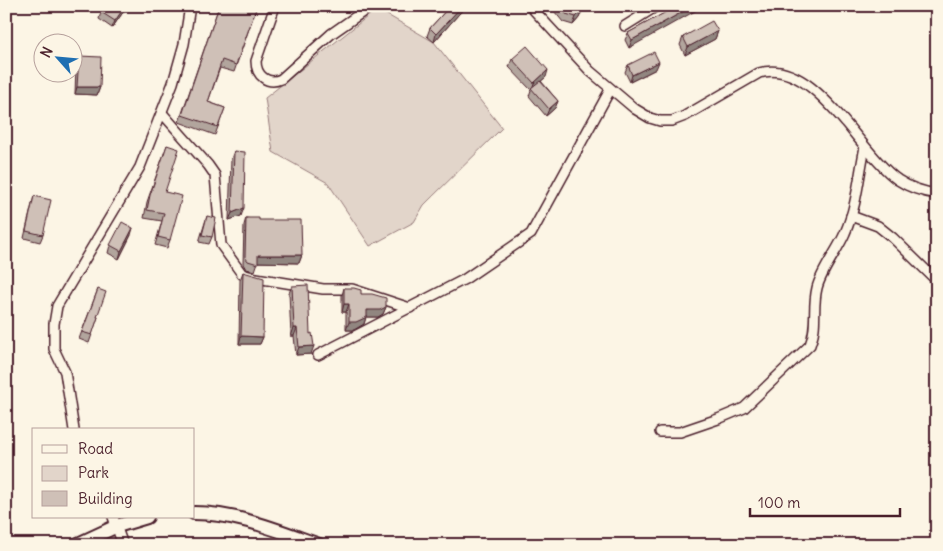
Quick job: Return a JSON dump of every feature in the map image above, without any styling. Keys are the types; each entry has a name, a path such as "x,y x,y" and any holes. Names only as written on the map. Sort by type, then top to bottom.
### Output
{"main road":[{"path":"195,513 251,522 319,545"},
{"path":"76,545 115,522 141,518"}],"street":[{"path":"74,428 65,372 54,349 54,324 57,306 140,167 173,83 184,44 190,6"},
{"path":"274,6 256,61 256,68 260,75 268,81 275,82 281,79 331,34 371,6"},
{"path":"530,6 610,90 650,118 672,121 685,116 759,73 770,70 776,71 800,80 816,91 883,167 898,180 918,191 937,194"},
{"path":"625,26 657,6"},
{"path":"318,355 465,279 531,234 610,90"},
{"path":"162,113 215,175 221,245 242,274 324,289 352,289 410,308"},
{"path":"660,432 680,432 718,420 744,408 810,345 815,332 814,303 817,286 844,234 851,216 865,146"},
{"path":"851,216 878,226 894,238 937,281"},
{"path":"115,522 123,545"}],"green space":[{"path":"377,9 434,42 502,128 424,205 414,222 370,246 328,183 273,152 265,98"}],"building":[{"path":"105,6 125,6 115,21 101,12"},
{"path":"219,6 257,6 236,65 222,60 208,102 225,108 218,127 182,115"},
{"path":"450,6 462,6 436,34 430,28"},
{"path":"559,6 577,6 582,11 576,17 566,14"},
{"path":"677,6 693,6 632,40 628,33"},
{"path":"712,21 718,31 688,47 683,37"},
{"path":"527,46 548,70 534,83 512,59"},
{"path":"654,52 659,62 632,75 628,65"},
{"path":"82,56 101,57 100,87 77,87 77,82 82,82"},
{"path":"540,81 558,101 549,109 531,88"},
{"path":"167,145 179,149 165,192 182,196 170,240 158,237 164,213 147,210 150,195"},
{"path":"234,151 245,152 244,208 232,213"},
{"path":"34,196 51,200 43,235 26,231"},
{"path":"207,216 216,218 212,237 202,235"},
{"path":"246,218 259,218 259,220 301,220 302,255 258,255 258,264 248,261 245,257"},
{"path":"122,222 133,228 121,251 110,245"},
{"path":"243,272 264,278 263,337 241,336"},
{"path":"308,285 310,334 312,333 314,346 299,347 297,328 294,328 292,286"},
{"path":"344,288 354,288 361,290 361,294 372,294 386,298 386,307 380,310 367,310 367,317 356,322 349,322 349,304 344,304"},
{"path":"98,289 106,292 92,335 82,332"}]}
